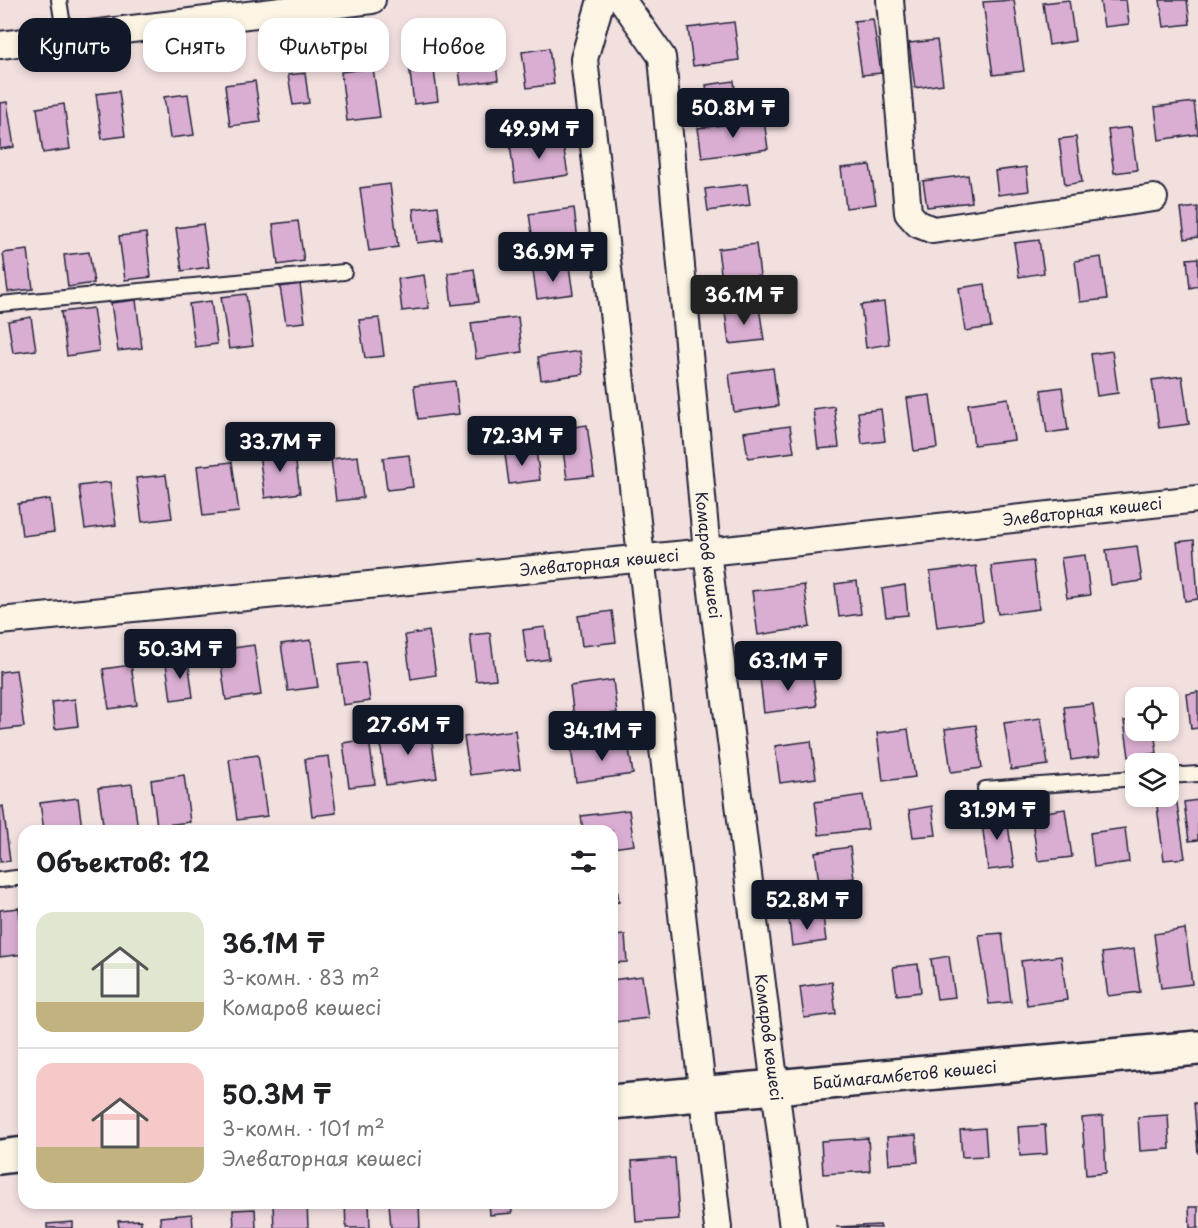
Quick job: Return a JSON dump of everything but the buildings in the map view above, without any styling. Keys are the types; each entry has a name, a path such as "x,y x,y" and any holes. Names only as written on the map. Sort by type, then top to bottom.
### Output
{"main road":[{"name":"Баймағамбетов көшесі","path":"618,1101 1198,1048"},
{"path":"0,1156 18,1154"}],"street":[{"path":"131,30 372,0"},
{"path":"601,0 584,59 718,1228"},
{"name":"Комаров көшесі","path":"622,0 662,57 707,552 793,1228"},
{"path":"890,0 908,213 918,224 933,230 1154,198"},
{"path":"0,45 18,43"},
{"name":"Элеваторная көшесі","path":"0,621 707,552 1198,499"}],"lane":[{"path":"59,0 62,18"},
{"path":"0,303 344,272"},
{"path":"1179,775 1198,774"},
{"path":"985,789 1125,779"},
{"path":"0,880 18,878"}]}
